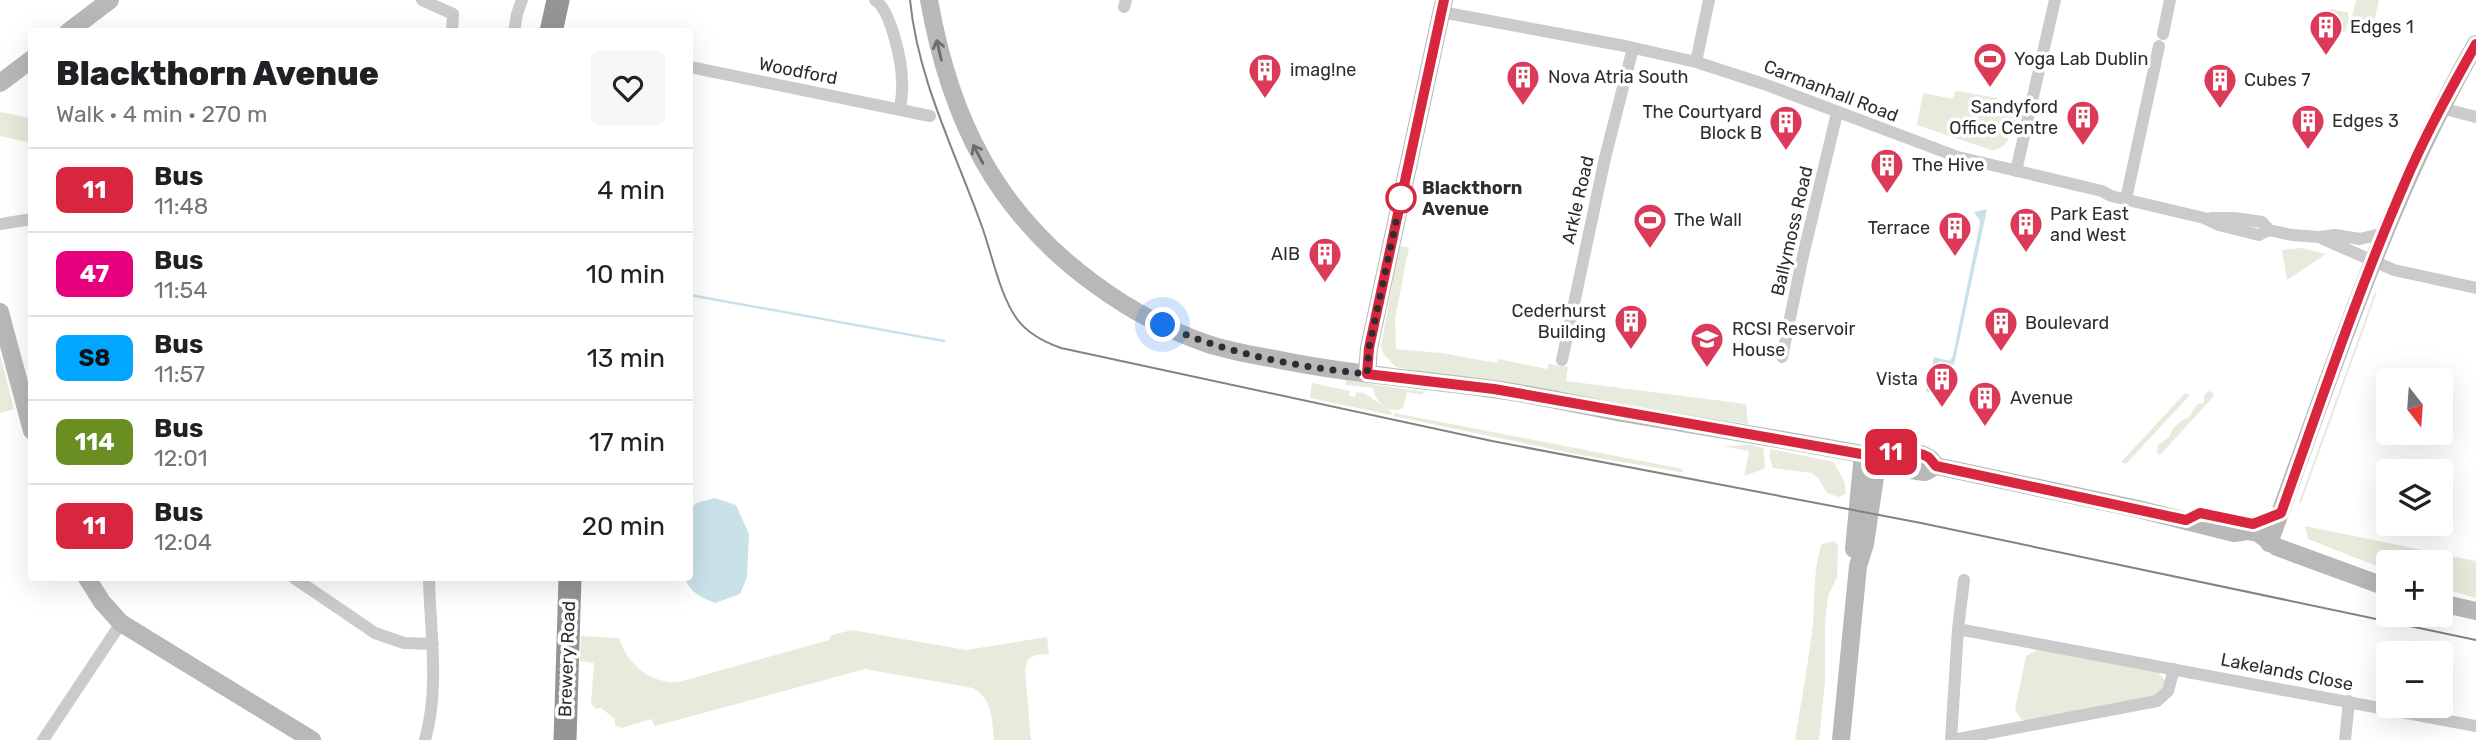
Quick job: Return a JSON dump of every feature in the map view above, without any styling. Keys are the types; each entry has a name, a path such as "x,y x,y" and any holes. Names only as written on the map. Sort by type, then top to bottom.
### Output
{"highway":[{"path":"552,28 558,0"},
{"name":"Brewery Road","path":"565,740 570,581"}],"street":[{"path":"73,28 110,0"},
{"path":"422,0 453,14 452,28"},
{"path":"515,28 522,0"},
{"path":"874,0 884,8 895,43 902,81 900,109"},
{"path":"929,0 950,89 975,148 1010,205 1042,242 1072,268 1134,311 1209,344 1302,365 1494,389 1871,455 1903,469 1925,472 1936,466 2186,520 2234,533 2258,533 2269,543 2376,583"},
{"path":"1696,62 1709,0"},
{"path":"2016,171 2055,0"},
{"path":"2126,199 2170,0"},
{"path":"1367,374 1369,348 1443,6"},
{"name":"Carmanhall Road","path":"1443,6 1696,62 1764,84 1958,157 2204,218 2219,225 2259,235 2269,230 2360,239 2384,233"},
{"path":"2269,543 2372,261 2402,187 2441,107 2476,44"},
{"name":"Arkle Road","path":"1562,360 1606,153 1633,48"},
{"path":"0,83 28,62"},
{"name":"Woodford","path":"693,68 930,116"},
{"path":"2441,107 2476,117"},
{"name":"Ballymoss Road","path":"1782,357 1837,113"},
{"path":"0,224 28,220"},
{"name":"Carmanhall Road","path":"2319,237 2394,270 2476,288"},
{"path":"0,312 28,415"},
{"path":"1841,740 1858,566 1854,550 1871,455"},
{"path":"2186,520 2200,513 2253,524 2281,513"},
{"path":"2281,513 2292,552"},
{"path":"1964,580 1958,629 1952,740 2157,701 2168,691 2174,668"},
{"path":"89,581 102,602 121,623 312,740"},
{"path":"298,581 375,633 404,643 433,643"},
{"path":"425,740 431,709 433,643 429,581"},
{"path":"2453,606 2476,611"},
{"path":"49,738 121,623"},
{"name":"Lakelands Close","path":"1958,629 2476,726"},
{"path":"2345,740 2349,701"}],"shaded area":[{"path":"2356,0 2379,0 2372,30 2347,24 2345,32 2322,26 2325,14 2329,15 2331,9 2348,13 2348,17 2352,17"},
{"path":"1957,91 1998,98 1996,109 2017,113 2009,138 2002,147 1991,150 1917,125 1923,93 1953,99"},
{"path":"0,112 28,117 28,142 0,136"},
{"path":"1399,246 1409,247 1395,319 1396,349 1441,353 1497,363 1498,359 1547,369 1549,364 1568,367 1566,381 1746,404 1748,424 1460,380 1396,367 1384,355 1381,347"},
{"path":"2302,248 2326,254 2287,280 2282,250"},
{"path":"2377,292 2301,503 2299,502"},
{"path":"0,354 14,409 0,413"},
{"path":"1346,380 1424,392 1422,395 1407,392 1403,408 1394,410 1380,403 1373,388 1345,385"},
{"path":"1312,383 1350,391 1349,396 1355,397 1356,392 1364,393 1392,412 1391,415 1310,398"},
{"path":"2208,391 2214,396 2160,455 2157,453 2158,445 2170,436 2174,427 2189,417 2197,404 2204,403 2204,396"},
{"path":"2185,393 2190,395 2126,464 2121,462"},
{"path":"1395,413 1683,469 1683,472 1687,473 1581,455 1393,416"},
{"path":"1751,445 1763,448 1765,467 1744,476 1749,451 1723,446"},
{"path":"1771,449 1834,462 1844,481 1845,494 1839,497 1827,493 1812,473 1773,468 1769,456"},
{"path":"2305,526 2422,550 2376,550 2376,566 2308,539"},
{"path":"1834,541 1838,545 1837,577 1828,596 1825,681 1819,740 1795,740 1813,625 1817,562 1822,544"},
{"path":"2453,556 2476,561 2476,598 2453,591"},
{"path":"852,630 966,650 1047,637 1049,654 1028,659 1025,670 1031,740 994,740 988,704 973,688 865,669 655,726 651,719 622,728 615,725 615,719 601,708 596,709 591,704 594,663 580,661 581,636 619,638 628,657 642,671 659,680 679,682 829,640 832,635"},
{"path":"2039,649 2158,672 2165,680 2165,688 2159,695 2026,721 2021,719 2015,710 2026,656"}],"water":[{"path":"1987,209 1954,365 1947,364 1931,393 1926,391 1934,357 1950,361 1953,355 1979,228 1980,221 1974,212"},
{"path":"715,498 736,505 749,534 747,577 740,594 715,603 693,591 686,581 693,581 693,506"}],"waterway":[{"path":"693,296 944,341"}],"tram line":[{"path":"910,0 914,30 929,86 981,224 1005,298 1026,329 1055,346 1492,441 1921,523 2476,640"}],"bus line":[{"name":"11","path":"1444,0 1369,348 1367,374 1494,389 1878,457 1886,452 1898,451 1928,457 1936,466 2061,494 2186,520 2200,513 2242,524 2253,524 2281,513 2363,284 2402,187 2441,107 2476,44"}],"place":[{"name":"Edges 1","path":"2326,57"},
{"name":"Yoga Lab Dublin","path":"1990,89"},
{"name":"imag!ne","path":"1265,100"},
{"name":"Nova Atria South","path":"1523,107"},
{"name":"Cubes 7","path":"2220,110"},
{"name":"Sandyford Office Centre","path":"2083,147"},
{"name":"Edges 3","path":"2308,151"},
{"name":"The Courtyard Block B","path":"1786,152"},
{"name":"The Hive","path":"1887,195"},
{"name":"Blackthorn Avenue","path":"1401,198"},
{"name":"The Wall","path":"1650,250"},
{"name":"Park East and West","path":"2026,254"},
{"name":"Terrace","path":"1955,258"},
{"name":"AIB","path":"1325,284"},
{"name":"Cederhurst Building","path":"1631,351"},
{"name":"Boulevard","path":"2001,353"},
{"name":"RCSI Reservoir House","path":"1707,369"},
{"name":"Vista","path":"1942,409"},
{"name":"Avenue","path":"1985,428"}],"route":[{"path":"1163,325 1209,344 1229,349 1302,365 1367,374 1369,348 1403,189 1401,198"}]}
